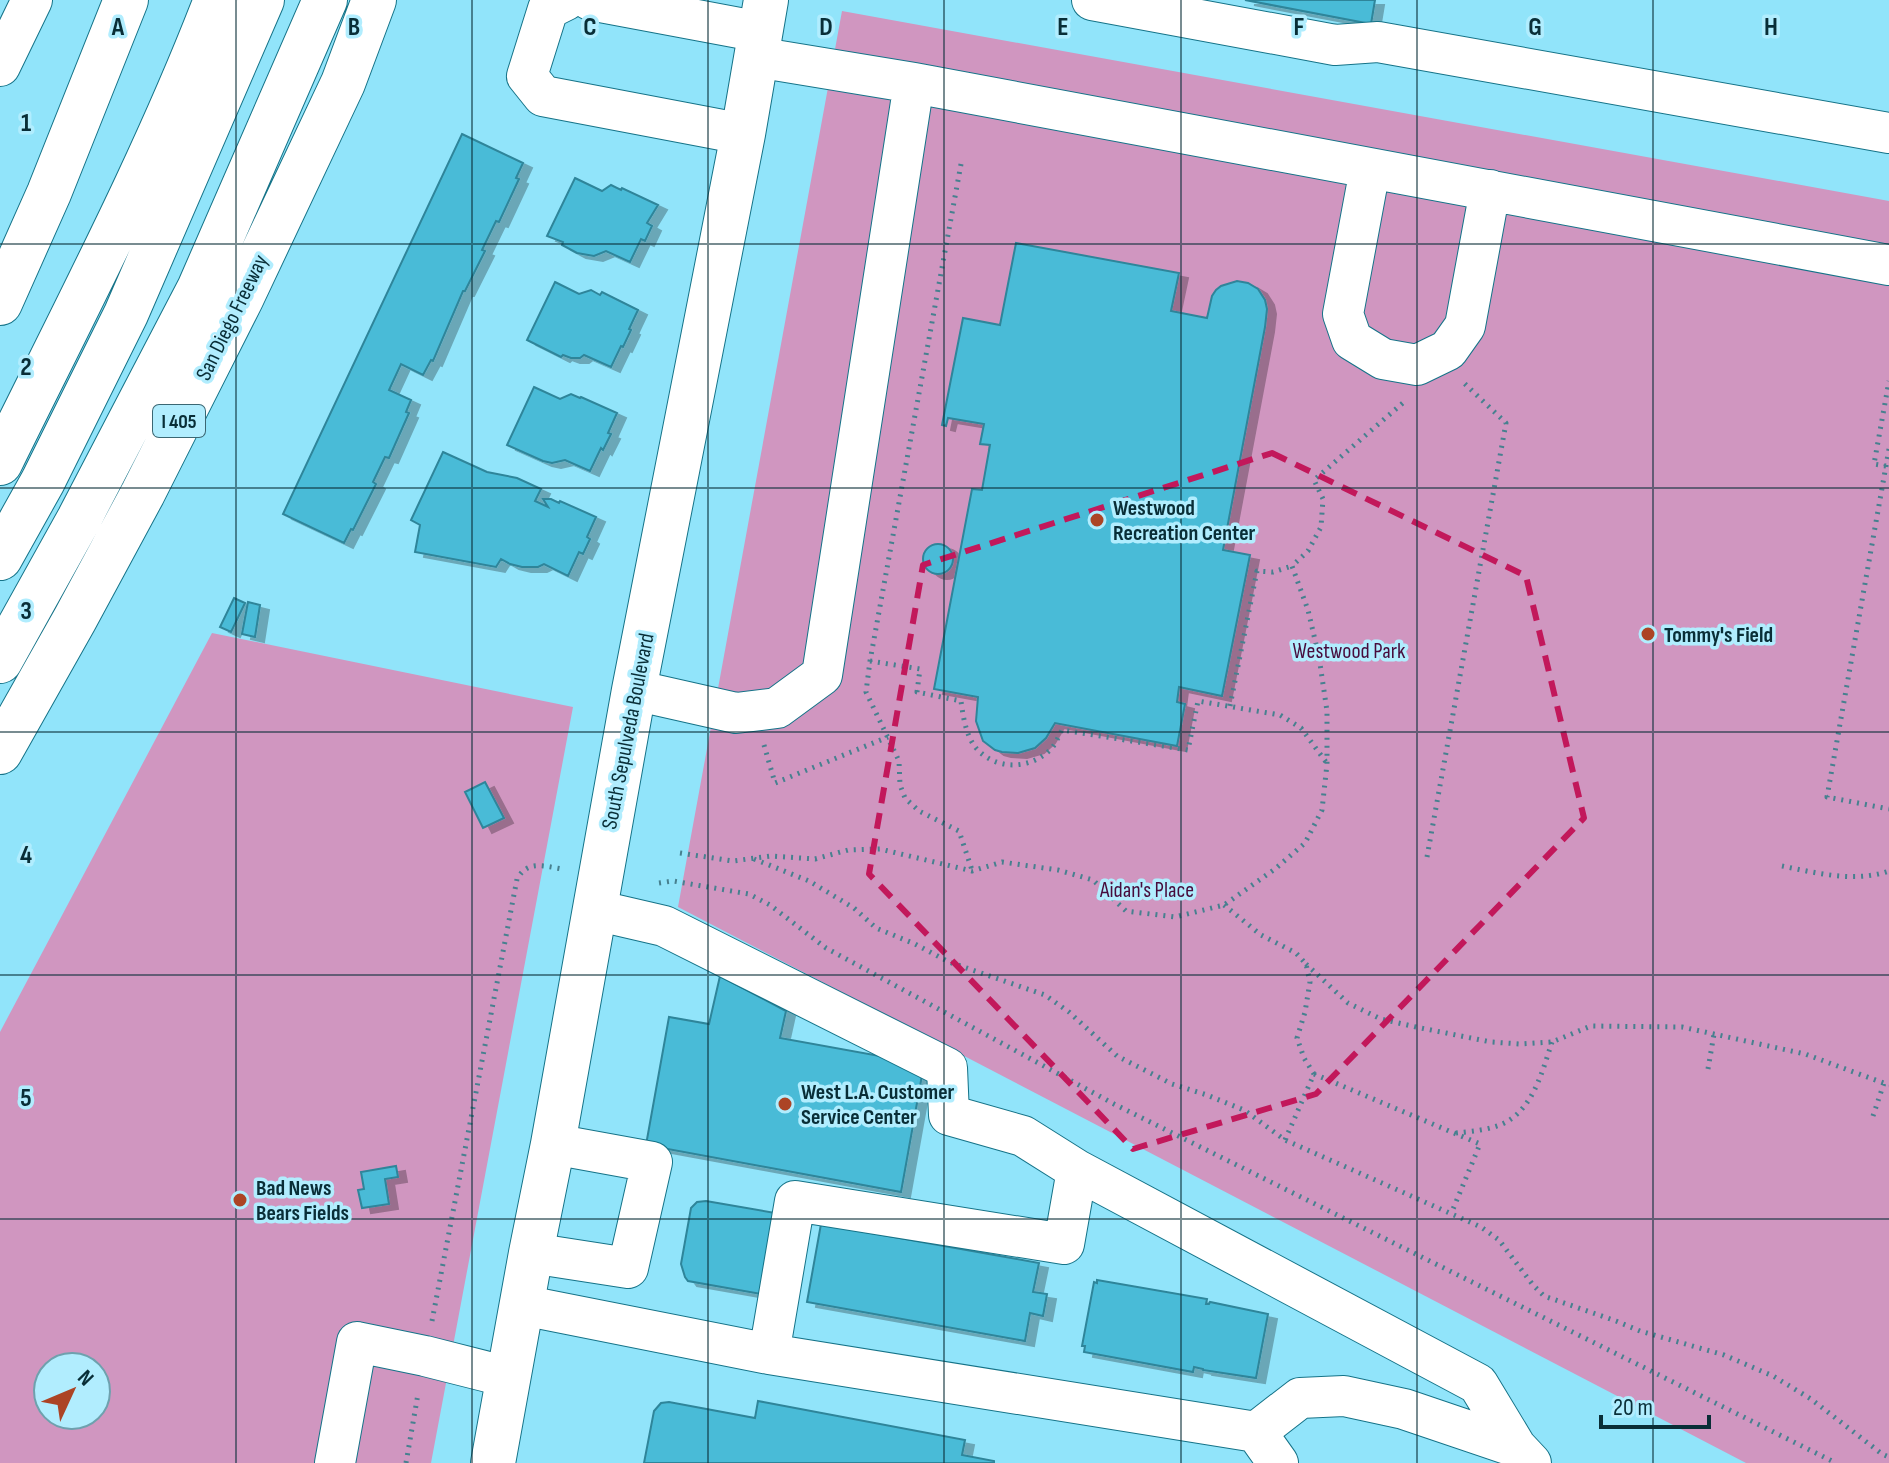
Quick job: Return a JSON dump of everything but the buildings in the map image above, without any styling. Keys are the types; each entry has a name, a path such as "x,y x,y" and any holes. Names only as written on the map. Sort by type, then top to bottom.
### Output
{"main road":[{"path":"0,303 49,193 126,0"},
{"path":"0,463 132,193 196,52 216,0"},
{"path":"0,558 43,481 126,314 262,0"},
{"path":"0,661 79,519 199,289 325,0"},
{"name":"San Diego Freeway","path":"0,752 143,493 241,299 343,83 374,0"},
{"path":"343,83 407,0"},
{"name":"South Sepulveda Boulevard","path":"493,1463 634,690 761,30"}],"street":[{"path":"0,66 32,0"},
{"path":"566,0 548,9 527,76 543,96 743,134"},
{"path":"590,0 761,30 914,83 1889,265"},
{"path":"1092,0 1335,45 1378,42 1889,133"},
{"path":"634,690 736,713 777,708 822,675 914,83"},
{"path":"1370,169 1343,314 1352,340 1383,359 1405,363 1417,365 1448,350 1465,326 1490,190"},
{"path":"595,910 664,926 947,1068 949,1115 1023,1136 1077,1170 1478,1384 1523,1455"},
{"path":"531,1253 628,1268 652,1162 553,1144"},
{"path":"769,1354 795,1201 1064,1244 1077,1170"},
{"path":"522,1305 1267,1448 1300,1398 1344,1396 1404,1409 1523,1455"},
{"path":"335,1463 357,1342 508,1377"}],"path":[{"path":"961,164 866,692 899,761 900,785 905,798 919,811 959,831 972,871"},
{"path":"1427,857 1506,423 1458,377"},
{"path":"1886,466 1874,464 1889,381"},
{"path":"1230,706 1257,571 1273,572 1292,566 1308,551 1321,527 1323,499 1314,480 1411,396"},
{"path":"1889,449 1827,797 1889,809"},
{"path":"680,853 733,861 771,856 815,859 848,850 880,849 972,871 1002,862 1058,870 1093,880 1126,911 1175,917 1224,905 1275,869 1305,843 1322,810 1327,764 1327,711 1308,610 1292,566"},
{"path":"870,661 920,669 917,692 961,701 963,720 974,747 992,761 1010,765 1031,763 1049,751 1062,730 1188,750 1198,701 1280,715 1301,728 1327,764"},
{"path":"761,738 775,783 888,737"},
{"path":"754,859 809,881 854,908 876,928 949,962 1045,995 1069,1012 1117,1056 1172,1084 1244,1110 1285,1140 1481,1227 1499,1240 1544,1296 1640,1331 1724,1355 1773,1376 1811,1399 1889,1457"},
{"path":"406,1463 517,879 522,870 531,865 558,868"},
{"path":"1782,866 1848,877 1889,871"},
{"path":"662,884 673,881 749,894 770,905 826,948 1114,1104 1836,1463"},
{"path":"1224,905 1261,935 1296,953 1348,1003 1381,1019 1491,1042 1520,1044 1552,1042 1591,1026 1682,1027 1805,1054 1886,1084 1873,1116"},
{"path":"1306,964 1310,982 1297,1038 1314,1074 1480,1144 1451,1214"},
{"path":"1708,1069 1714,1034"},
{"path":"1456,1133 1488,1128 1510,1120 1528,1102 1552,1042"},
{"path":"1285,1140 1314,1074"}],"highlighted area":[{"path":"1272,453 1526,576 1584,818 1316,1094 1133,1149 869,874 923,565"}],"green space":[{"name":"Westwood Park","path":"842,11 1889,201 1889,1463 1746,1463 678,907"},
{"name":"Bad News Bears Fields","path":"212,633 573,707 431,1463 0,1463 0,1032"}],"place":[{"name":"Westwood Recreation Center","path":"1097,520"},
{"name":"Tommy's Field","path":"1648,634"},
{"name":"West L.A. Customer Service Center","path":"785,1104"},
{"name":"Bad News Bears Fields","path":"240,1200"}],"park label":[{"name":"Aidan's Place","path":"1147,889"}]}
